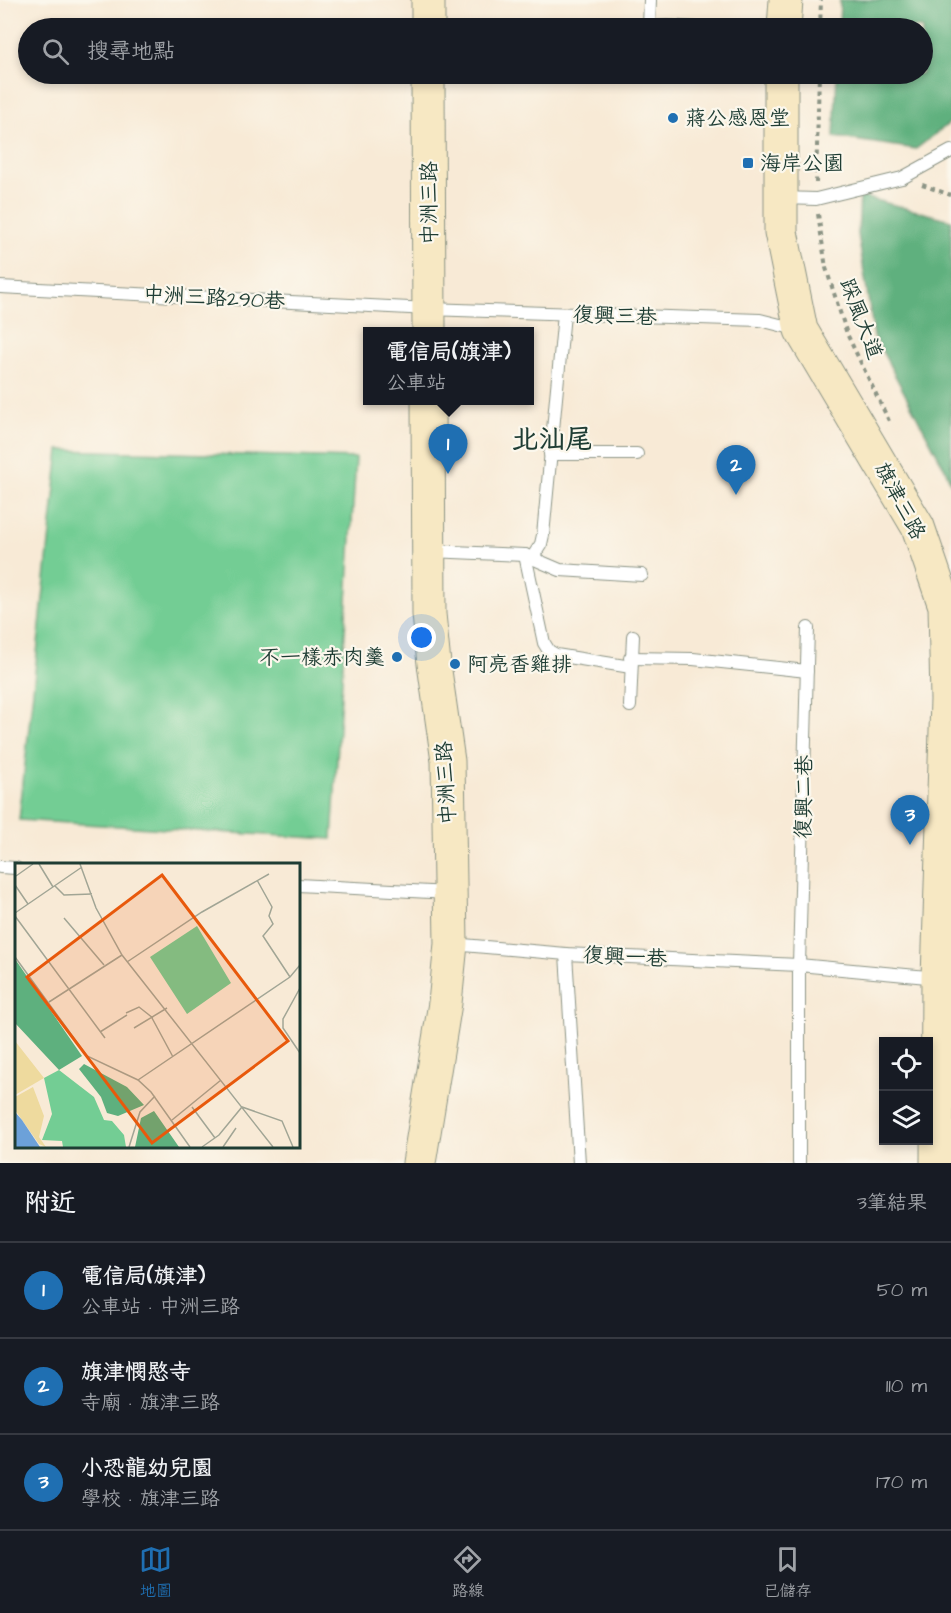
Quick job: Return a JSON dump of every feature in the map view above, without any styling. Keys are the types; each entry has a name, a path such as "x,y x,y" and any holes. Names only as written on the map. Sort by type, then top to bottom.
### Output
{"street":[{"path":"428,0 428,18"},
{"path":"785,18 786,0"},
{"name":"中洲三路","path":"428,84 429,320"},
{"name":"旗津三路","path":"782,84 781,232 801,330 918,527 945,606 947,700 938,978 937,1163"},
{"name":"中洲三路","path":"419,1163 445,1003 451,944 448,761 429,614 428,405"}],"lane":[{"path":"646,18 650,0"},
{"path":"781,198 816,199 902,178 951,151"},
{"name":"中洲三路290巷","path":"0,287 429,320"},
{"path":"528,557 541,544 543,535 564,314"},
{"name":"復興三巷","path":"429,320 564,314 760,320 801,330"},
{"path":"550,454 637,454"},
{"path":"429,551 528,557 560,570 642,575"},
{"path":"528,557 544,643 549,651 556,655 631,662 693,659 807,671"},
{"name":"復興二巷","path":"799,965 808,628"},
{"path":"630,706 633,636"},
{"path":"0,867 15,868"},
{"path":"300,885 450,893"},
{"name":"復興一巷","path":"451,944 566,954 799,965 938,978"},
{"path":"566,954 579,1163"},
{"path":"799,965 799,1163"}],"path":[{"path":"820,18 821,0"},
{"name":"踩風大道","path":"819,84 816,199 826,268 847,334 894,431"},
{"path":"902,178 951,195"}],"green space":[{"path":"840,0 951,0 951,122 916,149 834,137 837,84 933,84 933,18 839,18"},
{"path":"860,196 951,220 951,484 874,336 858,234"},
{"path":"59,450 356,458 332,839 19,820"}],"place":[{"name":"蔣公感恩堂","path":"673,118"},
{"name":"海岸公園","path":"748,163"},
{"name":"電信局(旗津)","path":"448,474"},
{"name":"旗津憫愍寺","path":"736,495"},
{"name":"不一樣赤肉羹","path":"397,657"},
{"name":"阿亮香雞排","path":"455,664"},
{"name":"小恐龍幼兒園","path":"910,845"}],"district":[{"name":"北汕尾","path":"552,440"}]}
